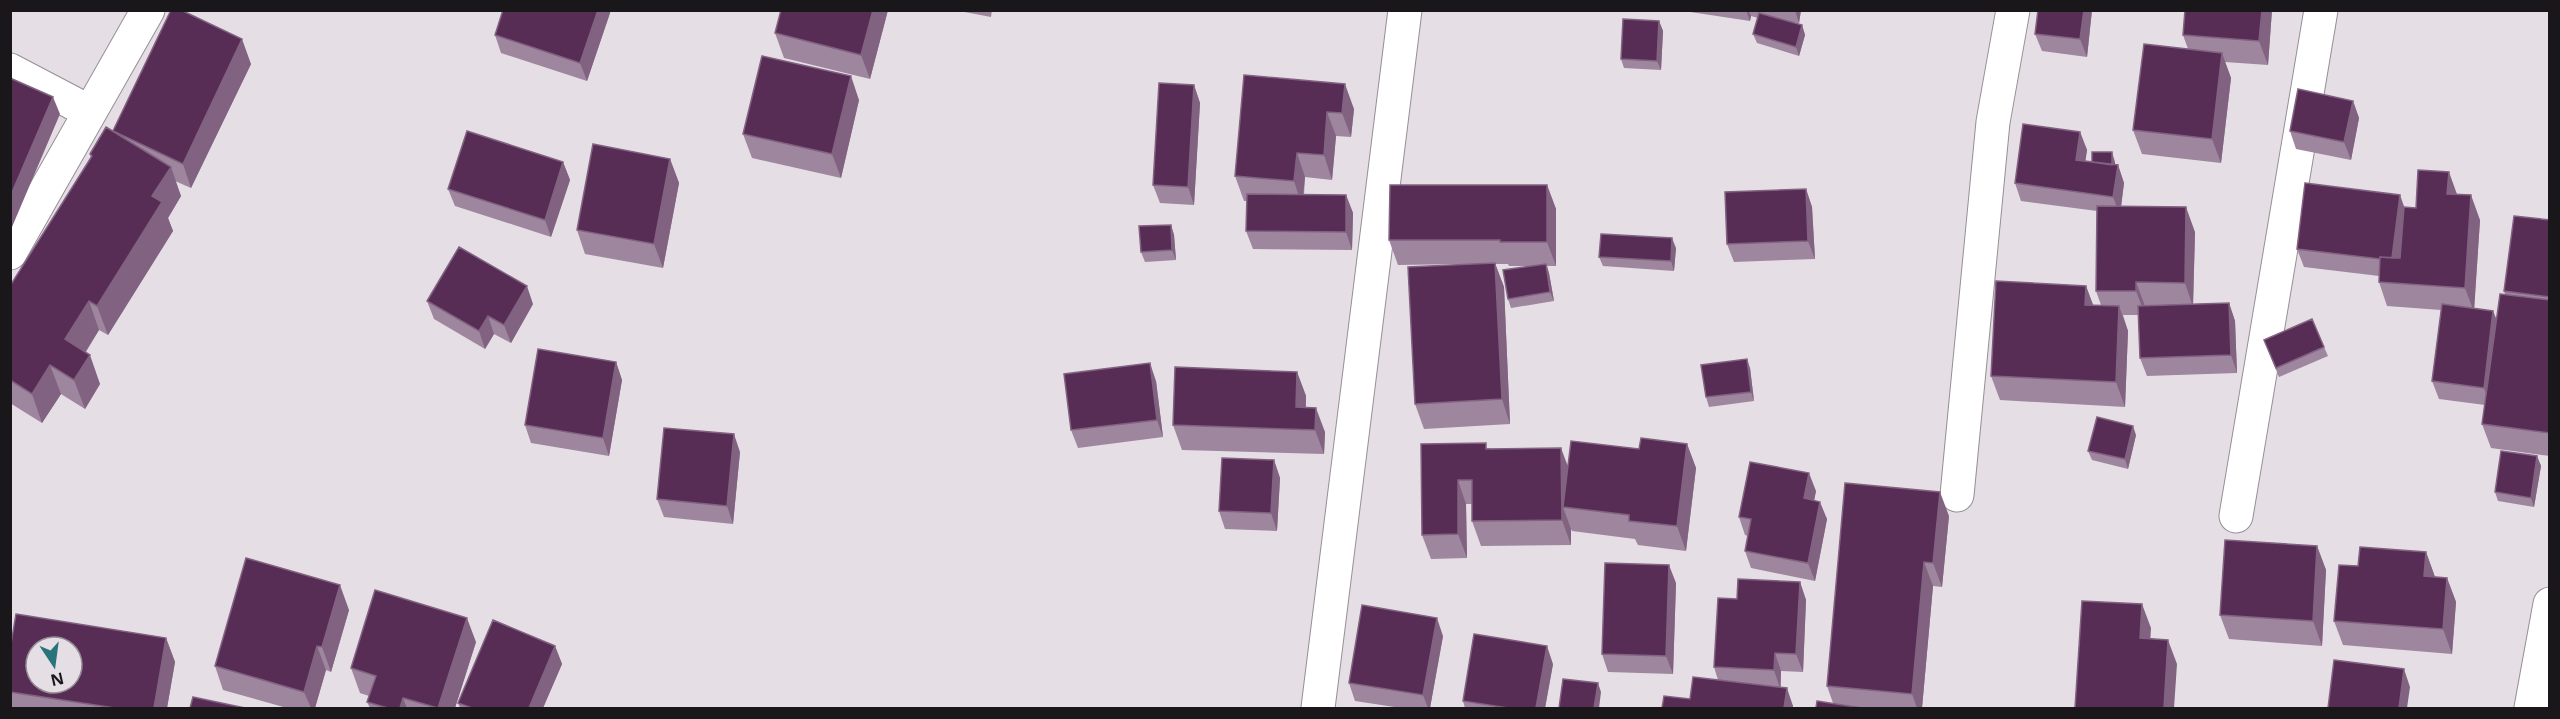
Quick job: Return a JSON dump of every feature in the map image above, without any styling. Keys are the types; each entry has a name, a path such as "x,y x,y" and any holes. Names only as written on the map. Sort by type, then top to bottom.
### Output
{"street":[{"path":"10,253 148,10"},
{"path":"1318,708 1405,10"},
{"path":"1957,495 1993,122 2013,10"},
{"path":"2236,516 2321,10"},
{"path":"10,70 90,112"},
{"path":"2531,708 2548,620"}],"building":[{"path":"171,10 181,10 242,39 183,164 113,131"},
{"path":"503,10 598,10 580,63 495,35"},
{"path":"781,10 873,10 861,55 775,33"},
{"path":"2038,10 2084,10 2080,39 2035,34"},
{"path":"2185,10 2262,10 2259,41 2183,35"},
{"path":"1759,13 1802,25 1796,47 1753,34"},
{"path":"1623,19 1659,21 1657,61 1621,59"},
{"path":"2144,44 2222,53 2212,139 2133,130"},
{"path":"762,56 851,76 832,154 743,134"},
{"path":"1244,75 1345,84 1342,113 1327,112 1324,155 1297,153 1294,181 1235,176"},
{"path":"10,78 53,97 10,197"},
{"path":"1159,83 1194,85 1188,187 1153,185"},
{"path":"2298,89 2353,101 2344,142 2290,131"},
{"path":"2023,124 2080,132 2076,160 2118,165 2113,197 2015,183"},
{"path":"106,127 171,167 152,196 162,202 97,306 89,301 65,339 90,355 74,380 50,365 32,394 10,380 10,286 92,156 90,154"},
{"path":"467,131 563,162 545,220 448,189"},
{"path":"593,144 670,159 654,244 577,230"},
{"path":"2092,152 2112,152 2112,165 2092,162"},
{"path":"2418,170 2449,172 2447,194 2471,195 2465,288 2379,282 2380,257 2400,258 2404,207 2416,208"},
{"path":"2305,183 2400,195 2392,258 2380,257 2380,259 2297,249"},
{"path":"1390,185 1547,185 1547,242 1389,240"},
{"path":"1806,189 1808,241 1727,244 1725,192"},
{"path":"1247,194 1346,195 1346,232 1246,231"},
{"path":"2097,206 2186,207 2185,283 2136,282 2136,291 2096,291"},
{"path":"2514,216 2550,220 2550,297 2504,291"},
{"path":"1171,225 1172,250 1141,252 1139,226"},
{"path":"1601,234 1672,238 1671,261 1599,257"},
{"path":"459,247 527,286 504,325 488,316 479,331 427,301"},
{"path":"1495,263 1502,399 1415,404 1408,267"},
{"path":"1546,264 1550,292 1508,299 1503,270"},
{"path":"1996,281 2086,286 2085,305 2119,306 2116,382 1991,376"},
{"path":"2500,294 2550,300 2550,433 2482,424"},
{"path":"2229,303 2231,355 2140,358 2138,306"},
{"path":"2442,304 2493,311 2484,388 2432,381"},
{"path":"2312,319 2324,347 2276,368 2264,340"},
{"path":"538,349 616,362 603,438 525,425"},
{"path":"1747,359 1751,392 1706,397 1701,365"},
{"path":"1150,363 1157,420 1071,430 1064,374"},
{"path":"1175,367 1297,372 1296,407 1316,408 1315,430 1173,425"},
{"path":"2097,417 2133,426 2125,459 2088,451"},
{"path":"664,428 734,434 727,506 657,499"},
{"path":"1641,438 1687,444 1677,526 1629,521 1629,515 1563,507 1571,441 1639,449"},
{"path":"1486,443 1486,449 1561,448 1562,520 1472,521 1472,480 1458,480 1458,534 1422,535 1421,444"},
{"path":"2501,451 2537,456 2531,498 2495,492"},
{"path":"1222,458 1274,460 1271,513 1219,511"},
{"path":"1750,462 1809,473 1804,498 1820,502 1808,563 1745,551 1751,519 1739,517"},
{"path":"1845,483 1940,492 1933,563 1924,562 1912,694 1827,686"},
{"path":"2225,540 2317,546 2313,621 2220,615"},
{"path":"2360,547 2426,552 2424,576 2447,578 2443,629 2334,621 2339,565 2358,566"},
{"path":"246,558 340,585 322,647 317,646 304,692 215,666"},
{"path":"1605,563 1669,565 1666,656 1602,654"},
{"path":"1738,579 1800,582 1796,654 1775,653 1774,670 1714,667 1718,598 1737,599"},
{"path":"375,590 467,618 438,708 403,698 400,708 388,708 367,702 376,676 351,668"},
{"path":"2082,601 2142,604 2140,638 2168,640 2164,708 2075,708"},
{"path":"1362,605 1437,618 1423,695 1349,683"},
{"path":"16,614 166,638 154,708 115,708 30,695 84,695 84,635 24,635 24,694 10,692 10,650"},
{"path":"493,620 555,646 529,708 472,708 458,703"},
{"path":"1474,634 1547,646 1536,708 1508,708 1463,701"},
{"path":"2334,660 2404,669 2399,708 2328,708"},
{"path":"1693,677 1787,688 1784,708 1662,708 1664,696 1690,699"},
{"path":"1563,679 1598,683 1594,708 1559,708"},
{"path":"193,697 245,708 190,708"},
{"path":"1817,701 1862,708 1816,708"}]}
